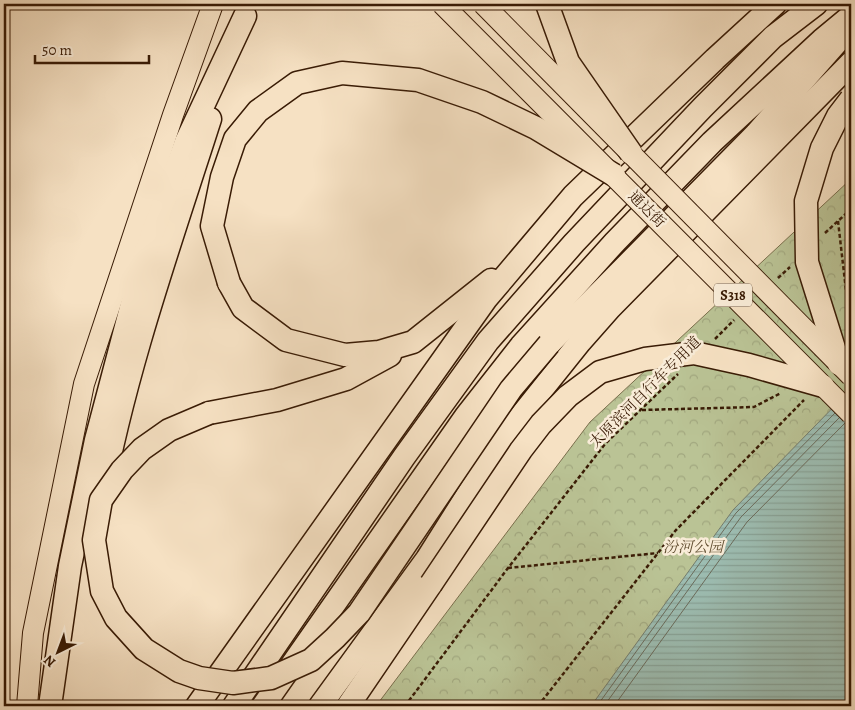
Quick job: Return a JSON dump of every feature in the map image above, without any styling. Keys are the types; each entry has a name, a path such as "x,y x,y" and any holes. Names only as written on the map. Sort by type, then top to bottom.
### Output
{"highway":[{"path":"547,4 568,62 630,153"},
{"path":"682,91 755,4"},
{"path":"198,706 486,298 573,196 775,4"},
{"path":"234,706 404,457 488,341 574,243 703,107 773,37 816,4"},
{"path":"50,706 70,566 96,440 146,251 186,142 246,10"},
{"path":"246,10 136,353 111,449 94,540 102,591 116,618 144,649 179,671 199,678 233,683 271,678 311,660 359,613 506,397 549,344 756,134 851,25"},
{"path":"263,706 466,416 521,346 615,242 712,142 822,40 851,16"},
{"path":"320,706 427,559 504,437 592,328 851,62"},
{"path":"413,342 379,352 345,355 286,340 243,308 230,283 212,226 222,177 235,139 258,111 297,83 342,73 418,80 482,102 536,128 614,175"},
{"path":"845,370 807,262 806,201 822,148 838,116 851,99"},
{"path":"101,500 122,470 142,449 169,430 209,413 277,400 346,379 413,342 528,249"},
{"path":"348,706 521,450 541,424 568,396 600,372 645,359 694,353 749,365 816,390"}],"main road":[{"path":"26,706 33,633 84,384 173,115 213,4"},
{"name":"通达街","path":"442,4 614,175 816,390 851,414"},
{"name":"通达街","path":"483,4 845,370"}],"path":[{"path":"824,234 851,209"},
{"path":"775,281 796,261"},
{"name":"太原滨河自行车专用道","path":"711,342 740,315"},
{"name":"太原滨河自行车专用道","path":"405,706 508,568 605,444 683,369"},
{"path":"538,706 676,530 816,390"},
{"path":"508,568 658,552"}],"green space":[{"name":"汾河公园","path":"851,179 851,706 376,706 590,422"}],"water":[{"path":"851,389 851,706 591,706 733,510"}]}
